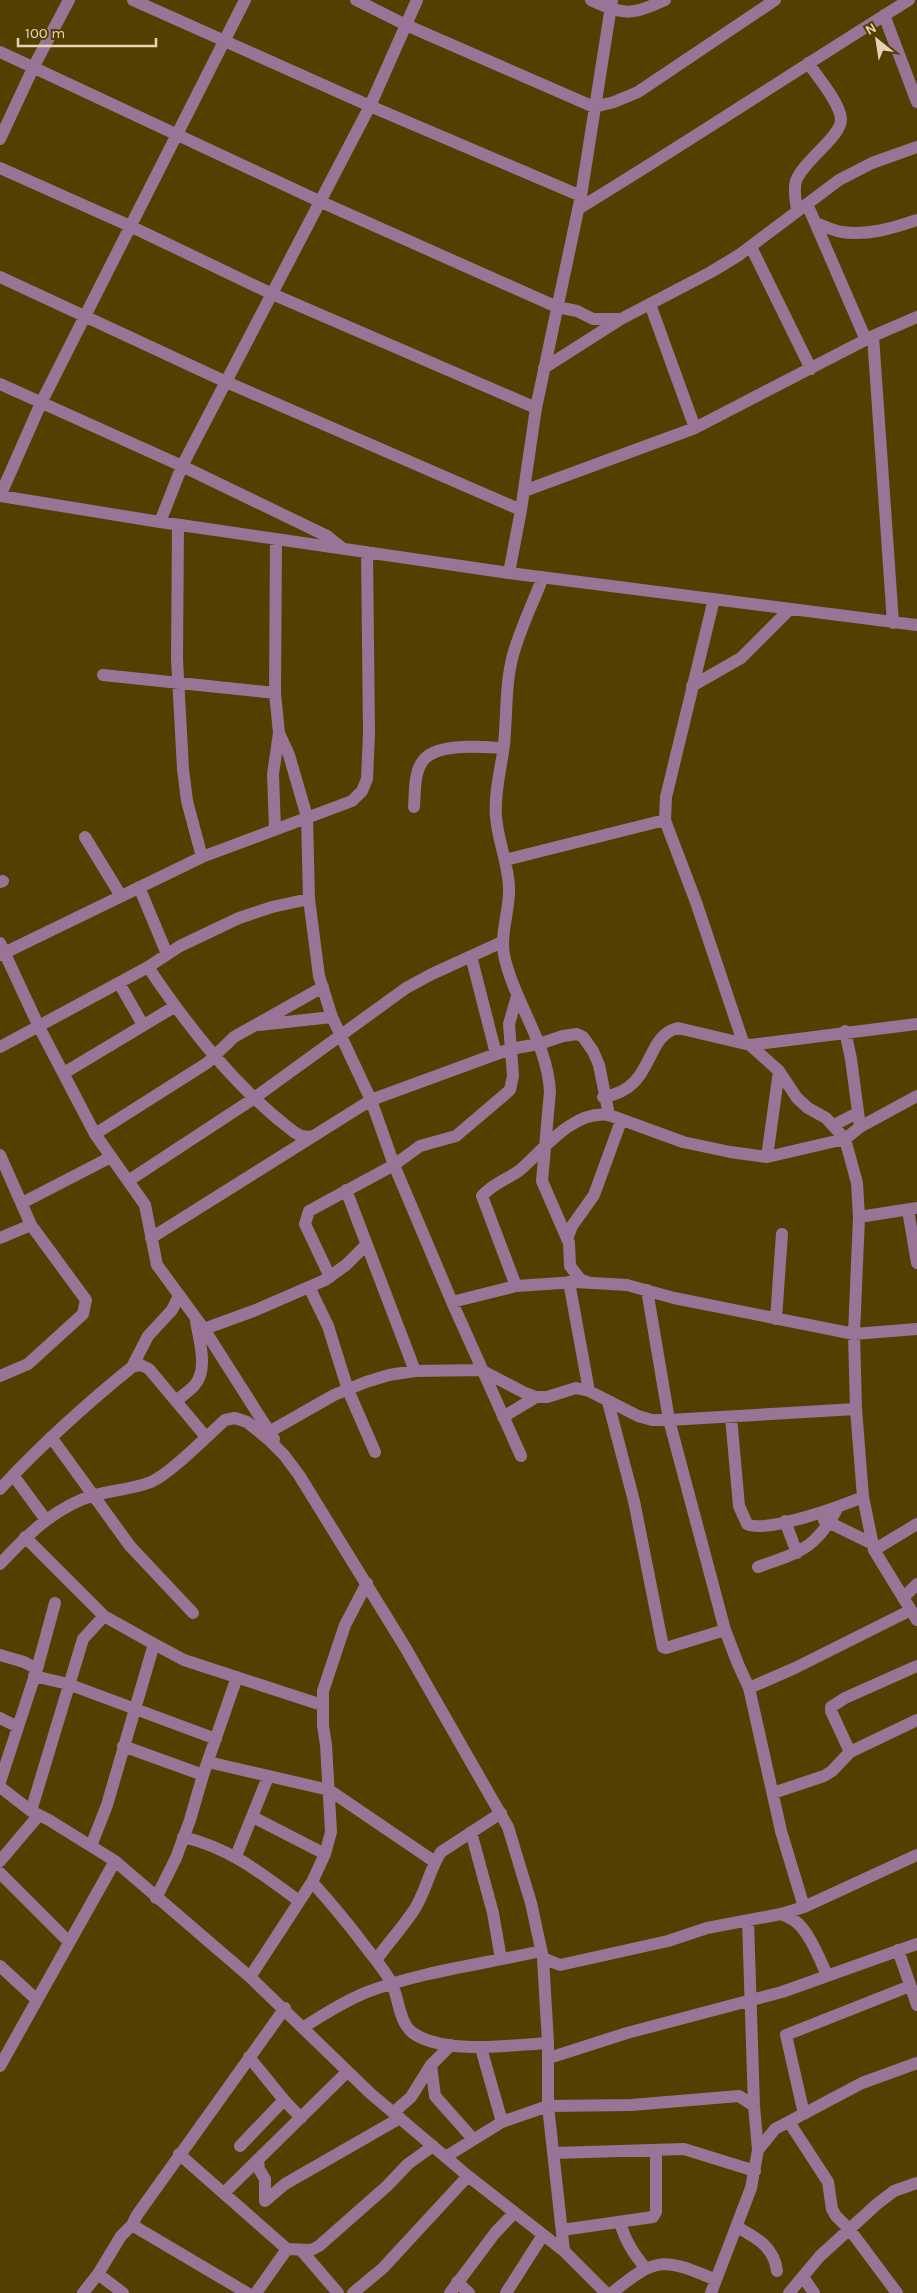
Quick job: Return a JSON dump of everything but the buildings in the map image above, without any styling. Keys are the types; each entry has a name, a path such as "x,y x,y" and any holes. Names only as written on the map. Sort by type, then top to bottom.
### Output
{"street":[{"path":"0,139 34,66 69,0"},
{"path":"133,0 223,42 581,196"},
{"path":"245,0 41,403 0,496 178,525 508,573 917,625"},
{"path":"356,0 406,25 594,107 614,102 638,92 775,0"},
{"path":"160,522 182,466 224,381 370,106 417,0"},
{"path":"591,0 611,4 621,13 633,13 665,0"},
{"path":"578,209 656,162 908,0"},
{"path":"508,573 521,510 536,408 581,196 611,4"},
{"path":"884,15 917,102"},
{"path":"0,52 34,66 319,201 557,307 577,311 593,319 621,319"},
{"path":"808,63 836,104 841,119 840,129 806,164 796,180 794,191 802,207 816,223 870,338 893,623"},
{"path":"544,368 621,319 712,272 857,170 917,147"},
{"path":"0,168 130,226 270,293 536,408"},
{"path":"816,223 842,232 858,232 878,231 917,220"},
{"path":"751,246 811,369"},
{"path":"0,277 224,381 521,510"},
{"path":"650,304 695,428"},
{"path":"524,491 695,428 870,338 917,317"},
{"path":"0,384 182,466 326,536 343,548"},
{"path":"178,525 179,684 184,777 187,801 202,857"},
{"path":"275,829 273,774 279,733 275,693 276,539"},
{"path":"367,552 369,733 367,779 362,791 352,801 202,857 2,950 39,1027 95,1134 145,1206 157,1265 199,1324 331,1524 501,1813 516,1847 542,1955 549,2058 548,2106 564,2251"},
{"path":"543,577 512,656 508,685 507,715 495,800 496,819 508,870 509,898 502,942 517,996 538,1044 550,1080 542,1181 567,1239 570,1266 580,1279 590,1283"},
{"path":"714,599 666,797 666,820 746,1043 778,1071 797,1098 808,1108 826,1118 845,1139 857,1183 859,1217 854,1334 856,1409 863,1497 872,1546 914,1615 750,1688"},
{"path":"692,686 741,658 790,609"},
{"path":"103,675 275,693"},
{"path":"279,733 289,755 307,817 310,899 319,976 332,1017 371,1100 394,1165 481,1370 521,1456"},
{"path":"414,807 418,772 422,762 430,753 470,747 503,748"},
{"path":"505,860 666,820"},
{"path":"85,837 120,896"},
{"path":"139,887 167,954"},
{"path":"0,1047 148,967 180,946 239,918 272,907 310,899"},
{"path":"128,1181 253,1099 406,988 502,942"},
{"path":"471,956 496,1054"},
{"path":"148,967 174,1007 214,1056 253,1099 294,1132 301,1136 312,1136"},
{"path":"119,983 143,1025"},
{"path":"95,1134 207,1063 234,1037 323,987"},
{"path":"330,1277 306,1224 306,1217 309,1211 394,1165 420,1146 456,1136 466,1130 510,1090 513,1076 509,1024 517,996"},
{"path":"64,1073 174,1007"},
{"path":"254,1026 332,1017"},
{"path":"603,1097 618,1094 636,1081 661,1038 672,1029 678,1028 715,1038 746,1043 917,1024"},
{"path":"844,1032 851,1059 860,1126"},
{"path":"152,1238 371,1100 510,1049 538,1044 563,1036 577,1034 583,1037 593,1051 599,1065 603,1097 609,1115"},
{"path":"767,1157 778,1071"},
{"path":"516,1286 482,1196 486,1190 519,1170 562,1131 587,1117 596,1113 609,1115 682,1142 730,1152 767,1157 845,1139 860,1126 917,1096"},
{"path":"834,1125 857,1113"},
{"path":"567,1239 572,1226 594,1195 621,1121"},
{"path":"0,1156 30,1225 86,1300 86,1308 83,1314 28,1364 0,1376"},
{"path":"22,1203 111,1157"},
{"path":"346,1190 415,1371"},
{"path":"859,1217 913,1209 917,1263"},
{"path":"0,1238 30,1225"},
{"path":"776,1319 782,1234"},
{"path":"172,1310 199,1324 309,1287 330,1277 346,1265 366,1245"},
{"path":"452,1302 516,1286 569,1282 627,1285 674,1298 854,1334 917,1329"},
{"path":"569,1282 589,1391"},
{"path":"309,1287 328,1326 348,1390 375,1452"},
{"path":"647,1290 669,1420 726,1630 738,1664 750,1688 781,1831 804,1907"},
{"path":"0,1490 81,1408 132,1367 148,1336 172,1310 179,1296"},
{"path":"176,1400 196,1385 201,1373 199,1324"},
{"path":"132,1367 141,1365 149,1369 206,1436"},
{"path":"269,1432 348,1390 389,1375 415,1371 481,1370 523,1392 536,1396 548,1397 576,1388 589,1391 638,1416 652,1420 856,1409"},
{"path":"503,1417 536,1396"},
{"path":"608,1402 634,1501 663,1647 666,1648 726,1630"},
{"path":"731,1417 739,1506 747,1524 753,1527 769,1526 838,1507 863,1497"},
{"path":"0,1564 24,1537 63,1509 93,1496 152,1482 172,1467 225,1420 235,1418 247,1422 284,1455"},
{"path":"51,1437 130,1546 194,1613"},
{"path":"13,1475 46,1520"},
{"path":"758,1567 798,1553 813,1543 830,1522 838,1507"},
{"path":"810,1515 830,1522 872,1546"},
{"path":"785,1521 798,1553"},
{"path":"872,1546 917,1524"},
{"path":"24,1537 104,1616 184,1660 322,1705"},
{"path":"250,1976 312,1882 325,1854 331,1832 322,1705 323,1691 346,1625 367,1583"},
{"path":"903,1598 917,1584"},
{"path":"55,1603 1,1788 35,1813 114,1861 250,1976 304,2026 347,2072 514,2214 564,2251 606,2293"},
{"path":"88,1632 91,1604"},
{"path":"0,1861 35,1813 68,1684 83,1639 104,1616"},
{"path":"91,1846 106,1805 154,1644"},
{"path":"0,1656 38,1665 52,1680 68,1684 216,1739"},
{"path":"38,1665 52,1680"},
{"path":"850,1752 831,1711 831,1707 845,1698 917,1666"},
{"path":"156,1898 183,1837 202,1775 237,1677"},
{"path":"0,1718 18,1727"},
{"path":"773,1793 824,1776 832,1771 850,1752 917,1720"},
{"path":"123,1746 202,1775"},
{"path":"208,1762 329,1790 434,1862"},
{"path":"236,1856 268,1777"},
{"path":"376,1960 414,1909 426,1887 434,1862 441,1852 501,1813"},
{"path":"253,1817 325,1854"},
{"path":"471,1832 493,1913 501,1959"},
{"path":"183,1837 217,1847 236,1856 299,1901"},
{"path":"304,2026 340,2004 366,1992 392,1984 501,1959 542,1955 560,1965 668,1940 707,1928 781,1914 804,1907 917,1855"},
{"path":"0,2066 114,1861"},
{"path":"0,1873 68,1941"},
{"path":"312,1882 336,1907 392,1984 403,2018 412,2033 451,2045 481,2048 548,2043"},
{"path":"781,1914 795,1921 801,1928 815,1949 827,1975"},
{"path":"711,2293 737,2227 754,2171 758,2150 748,1921"},
{"path":"549,2058 627,2033 782,1992 917,1944"},
{"path":"898,1950 917,2005"},
{"path":"0,1966 37,2000"},
{"path":"804,2114 786,2035 910,1986"},
{"path":"83,2293 98,2274 121,2236 132,2225 179,2154 285,2008"},
{"path":"248,2216 285,2184 397,2115 431,2065 451,2045"},
{"path":"481,2048 502,2122"},
{"path":"249,2057 301,2118"},
{"path":"758,2150 775,2129 862,2084 917,2063"},
{"path":"431,2065 435,2096 473,2139"},
{"path":"224,2193 347,2072"},
{"path":"446,2156 502,2122 548,2106 615,2106 739,2096 775,2129"},
{"path":"240,2146 284,2100"},
{"path":"789,2122 828,2182 832,2209 836,2216 850,2230 897,2293"},
{"path":"179,2154 286,2249 311,2250 319,2246 387,2186 408,2164 432,2146"},
{"path":"554,2152 684,2149 754,2171"},
{"path":"562,2230 653,2217 656,2212 656,2151"},
{"path":"258,2160 259,2169 265,2179 265,2201"},
{"path":"353,2293 383,2268 468,2176"},
{"path":"789,2293 820,2256 894,2191 917,2183"},
{"path":"450,2293 496,2233 514,2214"},
{"path":"620,2222 623,2235 631,2250 646,2269"},
{"path":"132,2225 255,2293 286,2249"},
{"path":"737,2227 756,2238 770,2251 775,2257 777,2271"},
{"path":"506,2293 543,2235"},
{"path":"301,2250 338,2293"},
{"path":"612,2293 633,2276 646,2269 664,2264 674,2263 716,2280"},
{"path":"98,2274 123,2293"},
{"path":"803,2277 814,2293"},
{"path":"457,2282 468,2293"}]}
